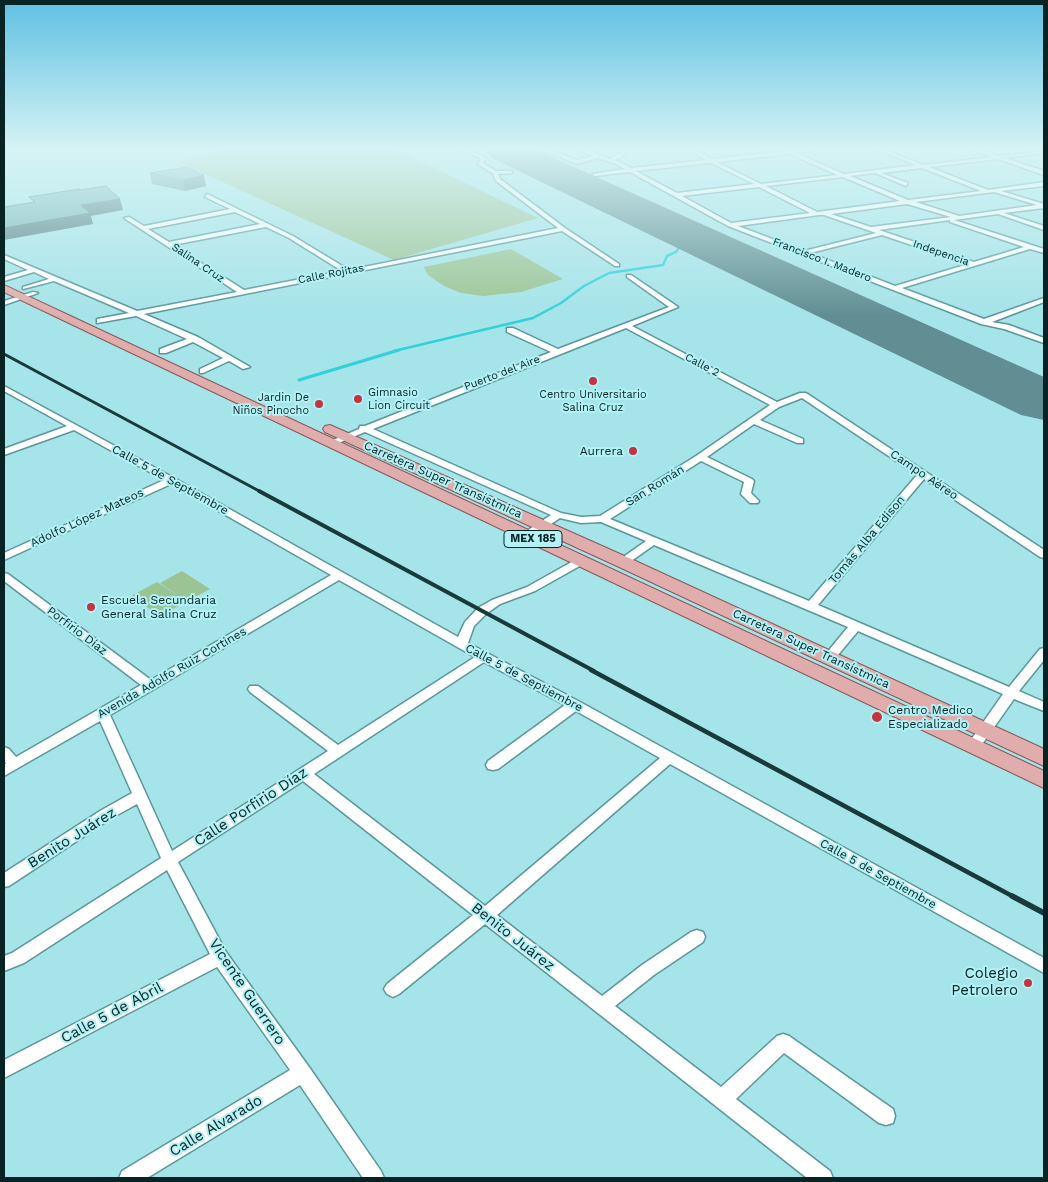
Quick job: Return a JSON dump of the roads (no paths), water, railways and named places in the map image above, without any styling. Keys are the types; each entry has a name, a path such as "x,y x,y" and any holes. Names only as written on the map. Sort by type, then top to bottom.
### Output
{"main road":[{"name":"Carretera Super Transístmica","path":"4,279 26,292 339,439 542,525 1044,758"},
{"name":"MEX 185","path":"4,288 26,292"},
{"name":"Carretera Super Transístmica","path":"26,292 100,322 163,351 339,439 526,536 1044,780"}],"street":[{"path":"225,205 291,237 347,271"},
{"path":"531,205 617,265"},
{"name":"Francisco I. Madero","path":"695,205 730,225 984,322 1006,327 1044,341"},
{"name":"Indepencia","path":"803,205 820,213 975,264"},
{"path":"730,225 883,205"},
{"path":"918,205 961,218"},
{"path":"871,229 1044,206"},
{"path":"145,228 235,210"},
{"path":"996,213 1044,228"},
{"name":"Salina Cruz","path":"127,218 242,292"},
{"path":"948,219 1044,252"},
{"path":"170,244 266,225"},
{"name":"Calle Rojitas","path":"100,322 563,229"},
{"path":"803,253 882,233"},
{"path":"895,288 1029,246"},
{"path":"4,257 109,300 196,339 246,367"},
{"path":"4,279 34,270"},
{"name":"Puerto del Aire","path":"339,439 674,307 629,276"},
{"path":"4,302 54,279"},
{"path":"4,298 26,292"},
{"path":"984,322 1044,300"},
{"name":"Calle 2","path":"627,326 776,405"},
{"path":"510,330 558,352"},
{"path":"163,351 196,339"},
{"path":"203,371 230,358"},
{"name":"Calle 5 de Septiembre","path":"5,389 171,480 484,657 1044,966"},
{"name":"San Román","path":"602,519 700,457 776,405 803,395"},
{"name":"Campo Aéreo","path":"803,395 1044,555"},
{"path":"754,420 800,441"},
{"path":"4,452 74,427"},
{"path":"363,428 558,515 580,520 602,519 654,540 856,625 1044,708"},
{"path":"700,457 749,481 746,494 754,501"},
{"name":"Tomás Alba Edison","path":"811,606 923,474"},
{"name":"Adolfo López Mateos","path":"4,557 171,480"},
{"path":"526,536 558,515"},
{"path":"623,562 654,540"},
{"path":"461,644 469,624 482,611 496,602 531,589 582,561"},
{"name":"Avenida Adolfo Ruiz Cortines","path":"9,768 340,575"},
{"name":"Porfirio Díaz","path":"4,576 150,685"},
{"path":"829,658 856,625"},
{"path":"973,746 1011,693 1044,652"},
{"name":"Calle Porfirio Díaz","path":"11,961 484,657"},
{"path":"254,689 336,751"},
{"path":"493,765 575,706"},
{"name":"Vicente Guerrero","path":"103,713 169,860 220,957 303,1073 374,1178"},
{"path":"4,752 9,768"},
{"path":"393,989 485,915 669,758"},
{"name":"Benito Juárez","path":"304,774 823,1178"},
{"name":"Benito Juárez","path":"4,881 140,795"},
{"path":"602,1006 648,970 697,937"},
{"name":"Calle 5 de Abril","path":"4,1070 220,957"},
{"path":"722,1100 783,1042 886,1116"},
{"name":"Calle Alvarado","path":"129,1178 303,1073"}],"waterway":[{"path":"598,205 663,236 676,239"},
{"path":"671,238 679,240 680,246"},
{"path":"394,351 533,318 561,303 584,286 609,273 663,265 667,256 676,252 680,246"},
{"path":"680,246 705,251 722,264 860,332"},
{"path":"299,380 399,350"}],"railway":[{"path":"4,354 261,492"},
{"path":"259,491 594,671"},
{"path":"591,670 1014,897"},
{"path":"1012,896 1044,913"}],"place":[{"name":"Centro Universitario Salina Cruz","path":"593,381"},
{"name":"Gimnasio Lion Circuit","path":"358,399"},
{"name":"Jardin De Niños Pinocho","path":"319,404"},
{"name":"Aurrera","path":"633,451"},
{"name":"Escuela Secundaria General Salina Cruz","path":"91,607"},
{"name":"Centro Medico Especializado","path":"877,717"},
{"name":"Colegio Petrolero","path":"1028,983"}]}
